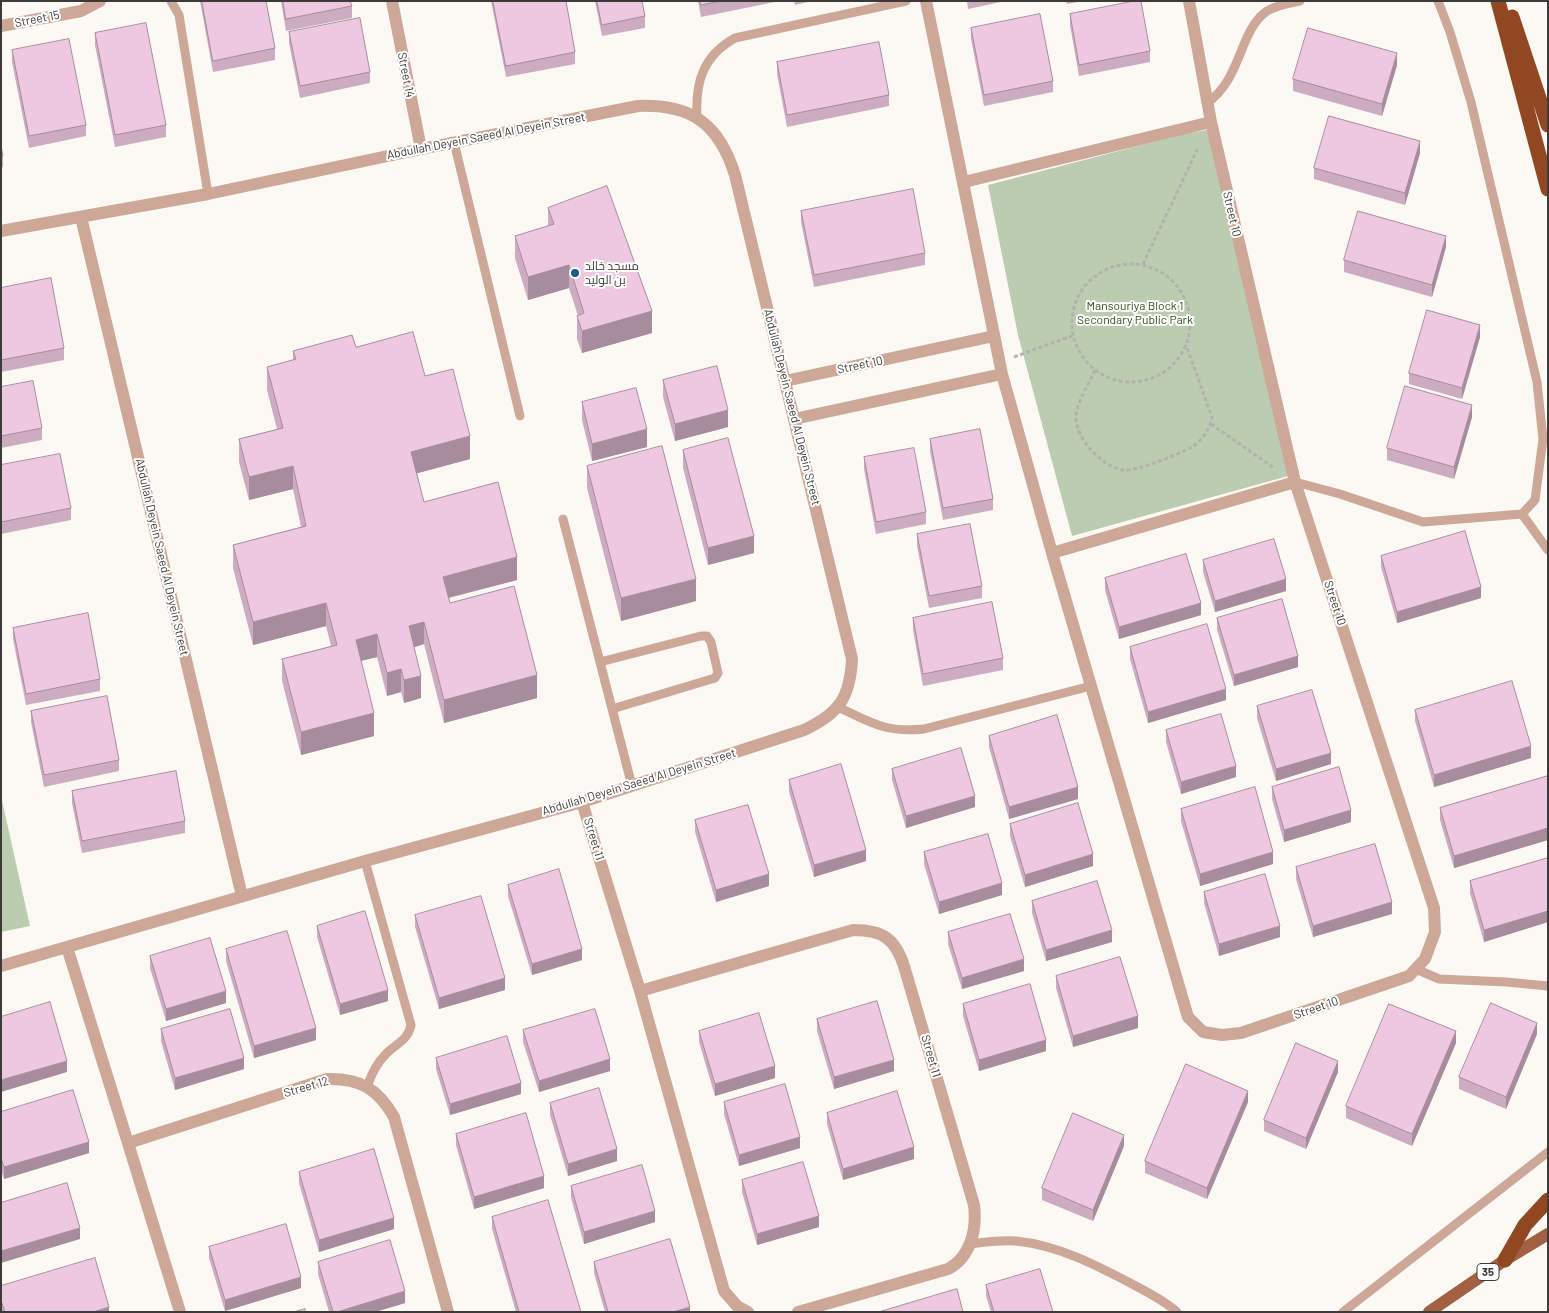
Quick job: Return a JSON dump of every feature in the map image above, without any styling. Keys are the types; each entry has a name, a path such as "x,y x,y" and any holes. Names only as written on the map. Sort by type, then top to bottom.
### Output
{"highway":[{"path":"1498,1 1548,189"},
{"path":"1507,1 1548,125"},
{"path":"1505,1260 1525,1225 1548,1200"}],"main road":[{"name":"35","path":"1429,1312 1505,1260 1548,1234"}],"street":[{"name":"Street 15","path":"1,26 81,10 100,1"},
{"name":"Street 14","path":"392,1 421,149"},
{"name":"Street 10","path":"926,1 1001,368 1052,552 1188,1017 1203,1032 1222,1036 1241,1033 1409,976 1425,959 1435,932 1434,908 1295,482 1211,122 1189,1"},
{"name":"Abdullah Deyein Saeed Al Deyein Street","path":"1,231 208,194 454,142 638,106 652,105 676,109 697,118 713,131 728,155 786,381 852,658 849,684 838,706 822,722 804,730 582,802 365,861 1,966"},
{"path":"964,182 1211,122"},
{"name":"Abdullah Deyein Saeed Al Deyein Street","path":"81,217 242,896"},
{"name":"Street 10","path":"786,381 994,336"},
{"path":"794,419 1001,368"},
{"path":"1052,552 1295,482"},
{"name":"Street 11","path":"582,802 640,991 724,1291 737,1306 748,1312"},
{"name":"Street 11","path":"640,991 853,930 877,932 886,937 894,944 902,958 974,1205 975,1224 970,1244 958,1262 948,1269 798,1312"},
{"path":"67,947 180,1312"},
{"name":"Street 12","path":"128,1143 327,1079 354,1081 367,1087 383,1100 394,1117 448,1312"}],"lane":[{"path":"171,1 179,15 208,194"},
{"path":"697,118 697,94 705,69 714,52 735,38 906,1"},
{"path":"1207,103 1216,97 1227,84 1252,28 1258,19 1274,8 1300,1"},
{"path":"1295,482 1340,494 1423,522 1522,514 1535,500 1543,439 1537,382 1471,102 1450,32 1438,1"},
{"path":"454,142 520,416"},
{"path":"1522,514 1548,550"},
{"path":"563,519 632,786"},
{"path":"600,662 704,635 709,638 713,652 718,673 715,678 612,710"},
{"path":"838,706 882,727 908,730 924,728 1091,686"},
{"path":"365,861 411,1025 407,1036 379,1061 367,1087"},
{"path":"1416,969 1439,979 1548,986"},
{"path":"1343,1312 1548,1152"},
{"path":"970,1244 1017,1241 1054,1250 1081,1259 1117,1276 1148,1292 1177,1312"}],"path":[{"path":"1143,264 1211,122"},
{"path":"1122,264 1143,264 1162,272 1177,286 1187,304 1190,324 1186,344 1175,362 1159,375 1140,381 1119,381 1100,373 1085,360 1075,342 1074,336 1072,322 1076,301 1087,284 1103,271 1122,264"},
{"path":"1001,368 1074,336"},
{"path":"1096,370 1077,408 1076,418 1083,439 1101,460 1123,470 1139,468 1193,447 1206,434 1211,424 1212,417 1186,344"},
{"path":"1211,424 1295,482"}],"green space":[{"name":"Mansouriya Block 1 Secondary Public Park","path":"1207,130 1299,473 1072,536 1018,335 988,185 1184,134"},
{"path":"1,796 30,926 1,932"}],"building":[{"path":"202,1 266,1 275,48 213,61"},
{"path":"283,1 350,1 352,6 286,19"},
{"path":"493,1 566,1 575,52 506,66"},
{"path":"597,1 642,1 645,16 602,25"},
{"path":"700,1 721,1 701,5"},
{"path":"1141,1 1150,51 1079,65 1070,14"},
{"path":"1040,14 1053,81 984,95 971,28"},
{"path":"360,18 370,72 300,86 289,32"},
{"path":"146,23 166,125 115,135 95,33"},
{"path":"1308,28 1397,53 1382,104 1293,79"},
{"path":"69,39 86,125 29,136 12,50"},
{"path":"879,42 889,95 787,115 777,62"},
{"path":"1329,116 1420,141 1405,193 1314,168"},
{"name":"مسجد خالد بن الوليد","path":"607,186 652,311 582,331 577,316 584,313 569,265 528,277 515,236 554,224 548,208"},
{"path":"913,189 925,253 814,275 801,211"},
{"path":"1358,211 1446,236 1432,285 1344,260"},
{"path":"51,278 64,348 1,360 1,288"},
{"path":"1427,310 1480,325 1462,388 1409,373"},
{"path":"413,332 425,376 453,369 470,436 411,452 424,502 498,482 517,557 443,577 450,603 514,586 537,675 444,700 424,622 409,626 421,676 404,680 401,669 387,673 377,634 356,640 374,713 301,732 282,659 337,645 326,603 253,622 233,545 306,526 293,466 249,477 239,439 283,428 267,367 296,359 293,351 352,335 356,347"},
{"path":"717,366 728,410 675,424 663,380"},
{"path":"33,381 42,428 1,436 1,387"},
{"path":"1405,386 1472,405 1454,467 1387,448"},
{"path":"636,388 647,429 592,444 582,402"},
{"path":"980,429 993,499 943,508 930,439"},
{"path":"728,438 754,536 708,548 683,450"},
{"path":"662,446 696,579 621,598 587,466"},
{"path":"914,448 926,512 876,522 864,457"},
{"path":"60,454 71,508 1,522 1,465"},
{"path":"970,524 982,586 929,596 917,534"},
{"path":"1465,531 1481,587 1397,612 1381,556"},
{"path":"1274,539 1286,579 1215,601 1203,560"},
{"path":"1186,554 1201,603 1119,627 1105,578"},
{"path":"1282,599 1298,656 1234,675 1217,618"},
{"path":"992,602 1003,658 923,674 913,618"},
{"path":"88,613 100,679 26,694 13,628"},
{"path":"1207,624 1226,689 1148,712 1130,647"},
{"path":"1512,681 1531,746 1434,775 1415,710"},
{"path":"1312,690 1331,753 1276,769 1257,706"},
{"path":"107,696 119,760 44,775 31,711"},
{"path":"1221,714 1236,766 1181,782 1166,730"},
{"path":"1057,715 1078,787 1009,807 989,736"},
{"path":"961,748 975,796 906,816 892,769"},
{"path":"841,764 866,850 814,865 789,780"},
{"path":"1339,767 1351,810 1284,830 1272,787"},
{"path":"176,771 185,821 82,841 72,791"},
{"path":"1548,776 1548,828 1454,856 1440,808"},
{"path":"1255,787 1273,852 1200,874 1181,809"},
{"path":"1078,803 1093,854 1025,875 1010,824"},
{"path":"748,805 769,874 716,890 695,820"},
{"path":"988,834 1002,883 939,902 924,852"},
{"path":"1375,844 1392,902 1313,926 1296,867"},
{"path":"1548,858 1548,911 1484,930 1470,881"},
{"path":"559,869 582,949 532,964 508,885"},
{"path":"1265,874 1280,926 1219,944 1204,892"},
{"path":"1097,881 1112,930 1046,950 1032,901"},
{"path":"481,896 505,978 439,998 415,915"},
{"path":"365,911 388,990 340,1004 317,926"},
{"path":"1010,914 1024,959 962,978 948,932"},
{"path":"287,931 316,1028 254,1046 226,949"},
{"path":"210,938 226,991 166,1009 150,956"},
{"path":"1120,957 1138,1016 1073,1036 1056,976"},
{"path":"1030,984 1046,1040 979,1060 963,1004"},
{"path":"877,1001 894,1060 834,1077 817,1019"},
{"path":"50,1002 67,1061 1,1080 1,1017"},
{"path":"1491,1003 1537,1023 1506,1097 1459,1077"},
{"path":"1389,1004 1456,1031 1412,1134 1346,1106"},
{"path":"230,1009 244,1058 175,1078 161,1029"},
{"path":"595,1009 610,1059 539,1081 523,1030"},
{"path":"759,1013 775,1066 715,1084 699,1031"},
{"path":"507,1036 521,1083 450,1104 436,1058"},
{"path":"1296,1043 1338,1061 1306,1138 1264,1120"},
{"path":"1186,1064 1248,1091 1207,1188 1145,1161"},
{"path":"785,1084 800,1137 739,1155 724,1102"},
{"path":"599,1088 617,1149 568,1164 550,1103"},
{"path":"73,1090 89,1142 4,1167 1,1158 1,1112"},
{"path":"897,1091 914,1147 843,1169 827,1113"},
{"path":"526,1113 544,1176 474,1197 456,1134"},
{"path":"1073,1113 1124,1135 1093,1210 1042,1188"},
{"path":"374,1149 394,1218 319,1240 299,1172"},
{"path":"803,1162 819,1216 757,1234 742,1180"},
{"path":"642,1165 655,1211 584,1232 571,1186"},
{"path":"67,1183 80,1228 1,1251 1,1203"},
{"path":"548,1200 581,1312 519,1312 492,1217"},
{"path":"286,1224 301,1277 225,1300 209,1247"},
{"path":"670,1239 690,1307 673,1312 608,1312 594,1262"},
{"path":"390,1240 405,1291 333,1312 318,1262"},
{"path":"95,1258 109,1307 93,1312 5,1312 1,1300 1,1286"},
{"path":"1040,1269 1053,1312 994,1312 986,1285"},
{"path":"957,1289 963,1312 879,1312"},
{"path":"305,1309 305,1312 294,1312"}],"place":[{"name":"مسجد خالد بن الوليد","path":"575,273"}]}
